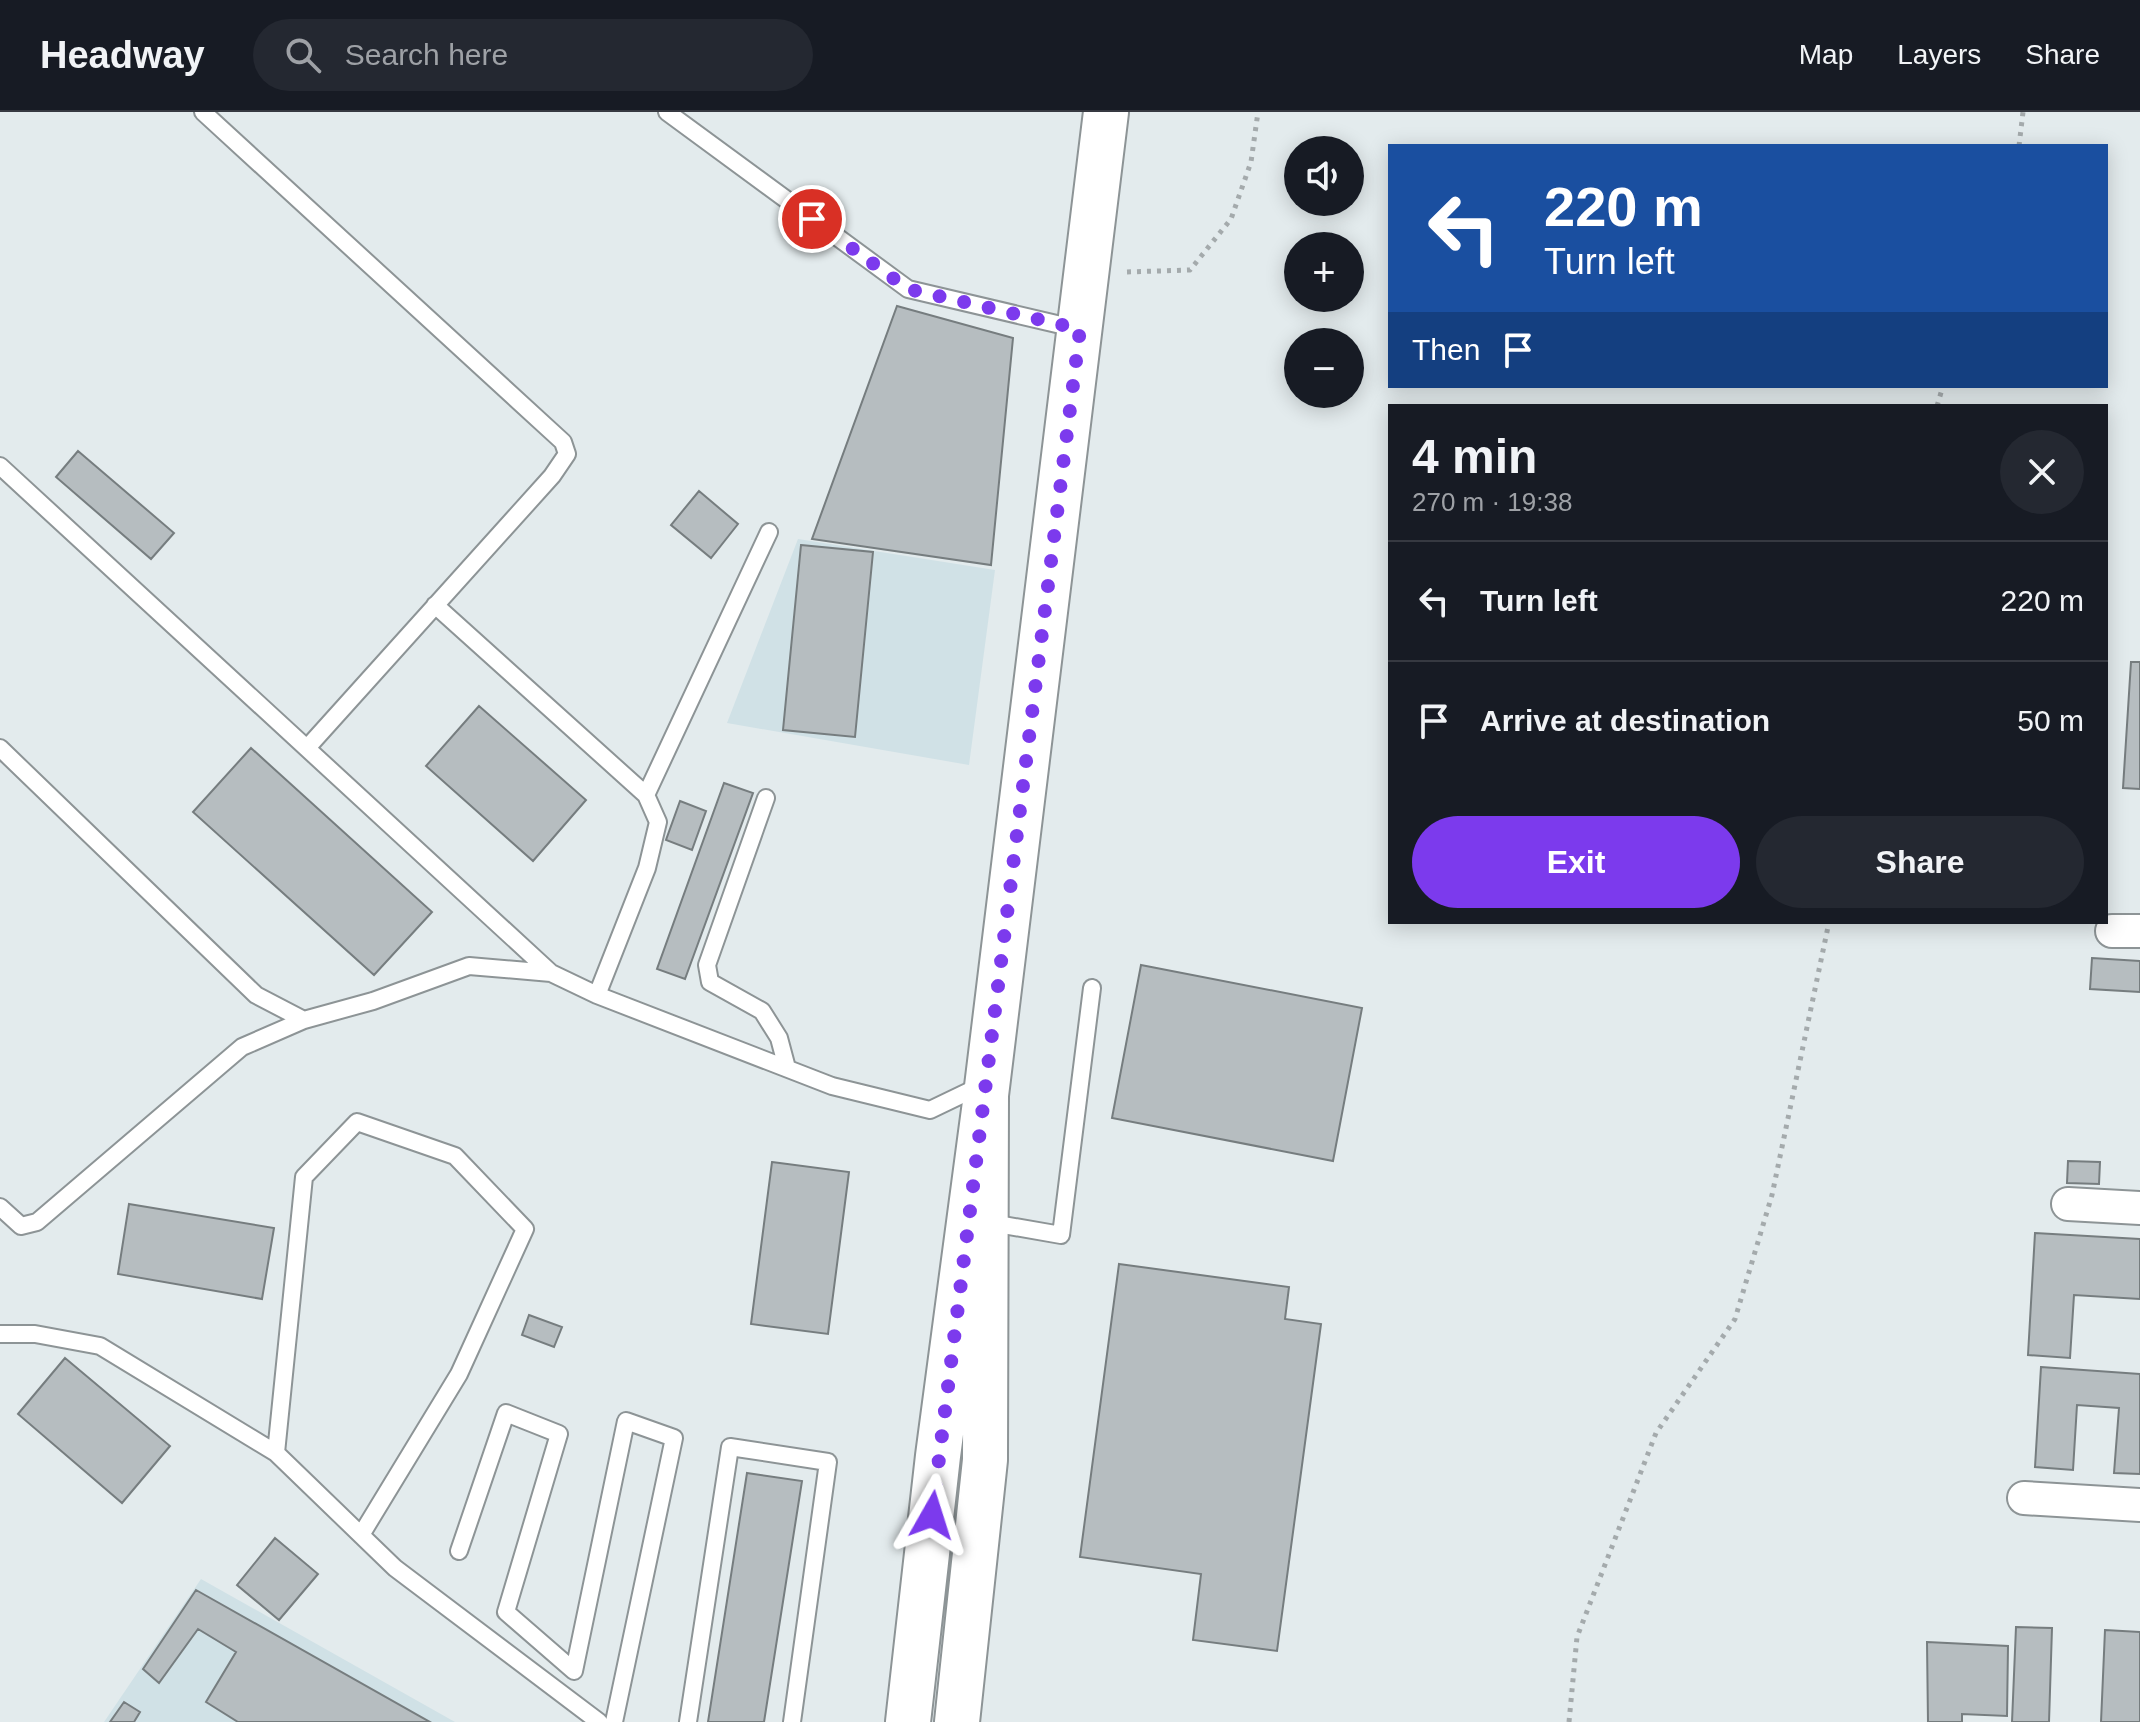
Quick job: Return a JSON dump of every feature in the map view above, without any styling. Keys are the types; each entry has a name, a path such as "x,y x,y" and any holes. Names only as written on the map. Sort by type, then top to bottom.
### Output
{"main road":[{"path":"908,1722 938,1456 1106,112"},
{"path":"957,1722 985,1460 986,1089"}],"street":[{"path":"2068,1204 2140,1208"},
{"path":"2024,1498 2140,1505"}],"lane":[{"path":"203,112 563,442 567,454 552,476 307,748"},
{"path":"667,112 908,289 1080,329"},
{"path":"0,466 551,973 597,995 832,1086 930,1110 986,1089"},
{"path":"646,795 769,532"},
{"path":"435,605 646,795 658,822 647,868 597,995"},
{"path":"0,748 256,995 304,1020"},
{"path":"766,798 707,965 710,982 762,1011 779,1038 787,1068"},
{"path":"0,1207 21,1226 37,1222 242,1047 304,1020 373,1001 469,966 551,973"},
{"path":"986,1222 1061,1235 1092,988"},
{"path":"276,1453 304,1177 357,1122 455,1156 525,1229 459,1374 361,1535"},
{"path":"0,1334 35,1334 100,1346 276,1453 395,1568 599,1722"},
{"path":"459,1551 506,1413 559,1434 506,1612 574,1671 626,1421 674,1438 614,1722"},
{"path":"688,1722 730,1447 828,1462 792,1722"}],"path":[{"path":"1087,273 1190,270 1231,219 1251,162 1258,112"},
{"path":"2019,144 2023,112"},
{"path":"1569,1722 1577,1637 1656,1433 1735,1319 1772,1195 1829,924"}],"shaded area":[{"path":"798,539 995,570 969,765 727,723"},
{"path":"201,1579 455,1722 104,1722"}],"building":[{"path":"897,306 1013,338 991,565 812,539"},
{"path":"78,451 174,533 151,559 56,477"},
{"path":"699,491 738,524 711,558 671,525"},
{"path":"801,545 873,552 855,737 783,730"},
{"path":"2131,662 2140,662 2140,789 2123,788"},
{"path":"479,706 586,800 533,861 426,766"},
{"path":"251,748 432,912 374,975 193,812"},
{"path":"724,783 753,793 685,979 657,969"},
{"path":"680,801 706,811 692,850 666,840"},
{"path":"2092,958 2140,961 2140,992 2090,989"},
{"path":"1141,965 1362,1008 1333,1161 1112,1118"},
{"path":"2068,1161 2100,1162 2099,1184 2067,1183"},
{"path":"772,1162 849,1172 828,1334 751,1324"},
{"path":"129,1204 274,1228 262,1299 118,1274"},
{"path":"2035,1233 2140,1239 2140,1299 2074,1295 2070,1358 2028,1355"},
{"path":"1119,1264 1289,1287 1285,1319 1321,1324 1277,1651 1193,1640 1201,1574 1080,1557"},
{"path":"529,1315 562,1327 554,1347 522,1335"},
{"path":"65,1358 170,1446 122,1503 18,1414"},
{"path":"2041,1367 2140,1374 2140,1474 2114,1473 2119,1408 2077,1405 2073,1470 2035,1467"},
{"path":"747,1473 802,1481 764,1722 708,1722"},
{"path":"275,1538 318,1574 279,1620 237,1585"},
{"path":"196,1590 430,1722 238,1722 206,1702 236,1652 198,1629 159,1683 143,1669"},
{"path":"2016,1627 2052,1628 2049,1722 2012,1722"},
{"path":"2105,1630 2140,1632 2140,1722 2101,1722"},
{"path":"1927,1642 2008,1646 2007,1716 1962,1714 1962,1722 1928,1722"},
{"path":"124,1702 140,1712 134,1722 110,1722"}],"route":[{"path":"812,219 908,289 1080,329 932,1515"}]}
